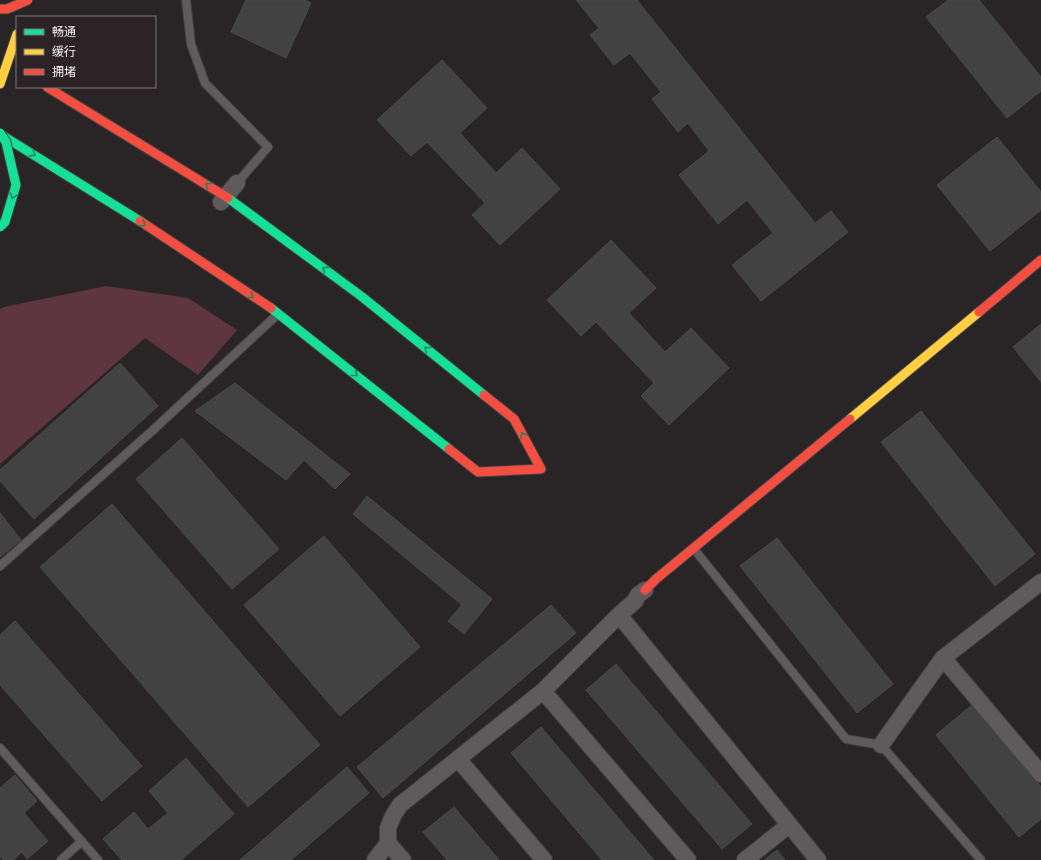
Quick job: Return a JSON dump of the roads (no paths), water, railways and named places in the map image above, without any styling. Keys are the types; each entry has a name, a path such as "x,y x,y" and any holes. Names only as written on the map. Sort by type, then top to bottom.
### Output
{"main road":[{"path":"22,11 24,0"},
{"path":"0,9 8,9 28,0"},
{"path":"0,84 4,61 16,36"},
{"path":"4,61 16,68"},
{"path":"0,133 140,221 278,313 478,472 541,469 514,419 361,296 268,226 223,199 124,132 49,88"},
{"path":"0,133 6,142 16,185 5,222 0,227"},
{"path":"645,590 656,579 1041,260"}],"street":[{"path":"223,199 237,183"},
{"path":"881,745 943,658 1041,582"},
{"path":"375,860 388,843 388,828 400,804 543,691 635,601 638,595 645,590"},
{"path":"619,615 818,860"},
{"path":"943,658 1041,774"},
{"path":"543,691 688,860"},
{"path":"458,759 544,860"},
{"path":"745,860 789,825"},
{"path":"388,843 403,860"}],"lane":[{"path":"186,0 191,44 205,83 268,147 237,183"},
{"path":"0,566 152,431 278,313"},
{"path":"694,548 846,739 881,745 981,860"},
{"path":"0,748 98,860"},
{"path":"61,860 82,842"}]}
